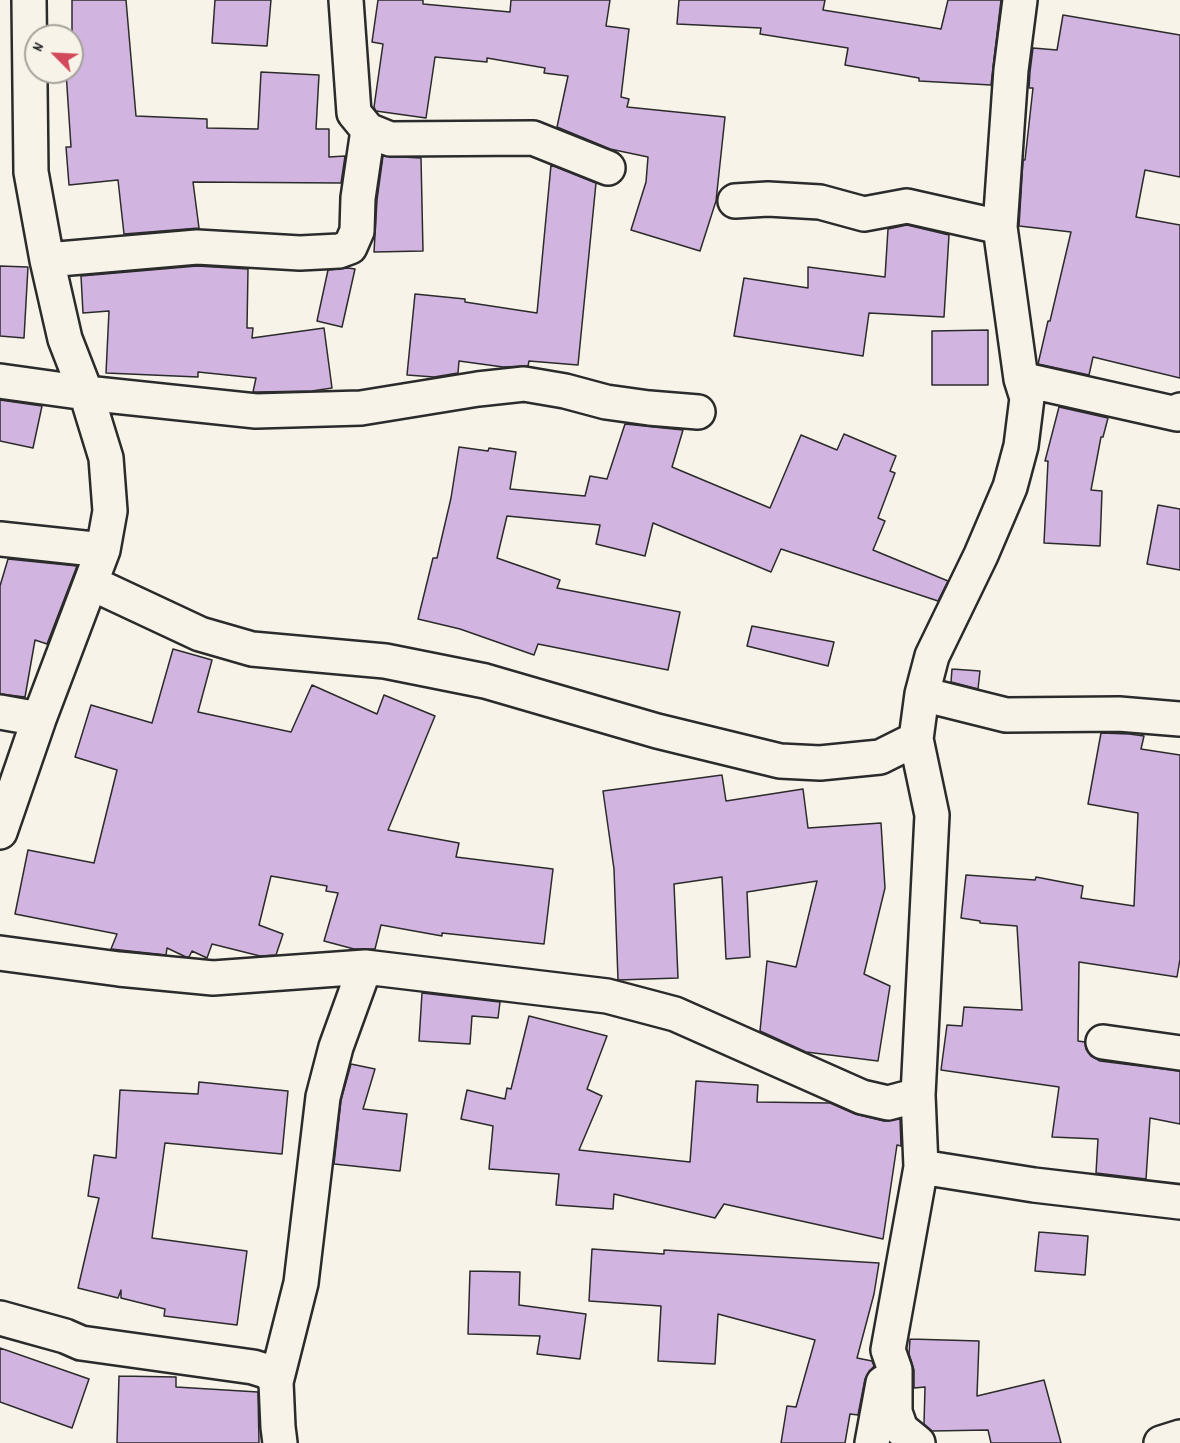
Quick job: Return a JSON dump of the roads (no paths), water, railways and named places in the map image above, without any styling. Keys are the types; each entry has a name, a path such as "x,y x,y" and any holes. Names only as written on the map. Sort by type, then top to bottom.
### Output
{"street":[{"path":"0,832 39,719 92,584 103,550 110,511 106,458 86,393 65,339 47,260 31,172 29,0"},
{"path":"346,0 354,113 368,130 390,139 533,138 608,168"},
{"path":"872,1443 921,1167 918,1095 932,815 916,739 922,694 932,656 981,555 1010,487 1021,446 1027,398 1021,379 1000,227 1011,70 1020,0"},
{"path":"47,260 197,247 300,253 339,251 350,247 357,231 358,198 368,130"},
{"path":"735,201 768,199 820,202 864,214 907,206 1000,227"},
{"path":"1021,379 1177,414 1180,410"},
{"path":"0,381 86,393 256,411 361,408 478,388 524,384 565,391 606,402 698,412"},
{"path":"0,539 103,550"},
{"path":"92,584 200,634 252,649 385,661 485,681 657,731 780,761 820,763 880,757 916,739"},
{"path":"922,694 1006,715 1119,714 1180,719"},
{"path":"0,712 39,719"},
{"path":"0,953 119,969 213,978 365,967 607,996 675,1014 862,1097 888,1103 918,1095"},
{"path":"280,1443 276,1382 301,1283 323,1097 336,1047 365,967"},
{"path":"1103,1042 1180,1053"},
{"path":"921,1167 1034,1185 1180,1202"},
{"path":"0,1318 65,1336 81,1343 253,1367 269,1372 276,1382"},
{"path":"888,1350 895,1370 895,1412 901,1430 918,1443"},
{"path":"1161,1443 1180,1437"}]}
